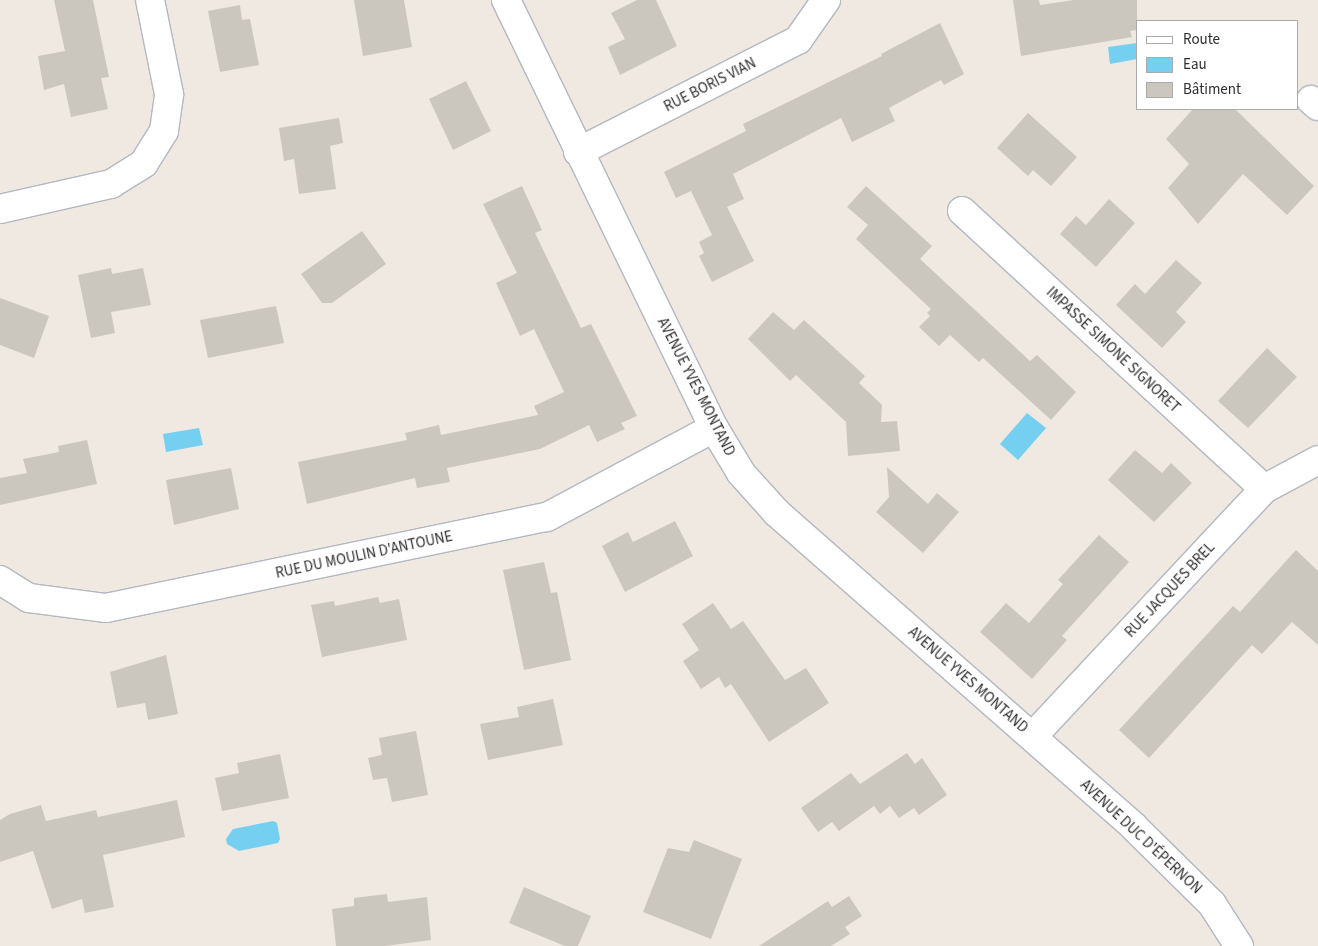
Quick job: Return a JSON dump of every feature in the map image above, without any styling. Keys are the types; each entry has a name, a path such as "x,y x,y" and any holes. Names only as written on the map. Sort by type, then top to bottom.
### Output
{"street":[{"path":"0,209 111,184 144,163 164,131 169,94 150,0"},
{"name":"AVENUE YVES MONTAND","path":"506,0 578,152 714,428 741,473 777,513 1033,736"},
{"name":"RUE BORIS VIAN","path":"578,152 798,40 826,0"},
{"name":"IMPASSE SIMONE SIGNORET","path":"962,211 1264,489"},
{"name":"RUE DU MOULIN D'ANTOUNE","path":"0,580 29,598 106,608 547,517 714,428"},
{"name":"RUE JACQUES BREL","path":"1033,736 1264,489 1318,460"},
{"name":"AVENUE DUC D'ÉPERNON","path":"1033,736 1133,826 1212,904 1239,946"}],"water":[{"path":"1136,43 1136,59 1110,64 1108,47"},
{"path":"1027,413 1046,428 1018,460 1000,444"},
{"path":"199,428 203,445 166,452 163,434"},
{"path":"273,821 277,823 280,839 278,843 239,851 227,844 226,839 233,829"}],"building":[{"path":"54,0 93,0 109,77 101,78 108,109 71,117 64,84 44,90 38,56 65,51"},
{"path":"354,0 404,0 412,47 363,56"},
{"path":"637,0 656,0 677,46 620,75 608,47 625,39 611,13"},
{"path":"1013,0 1039,0 1040,5 1074,0 1137,0 1136,30 1130,31 1132,37 1021,56"},
{"path":"240,5 242,20 250,19 259,65 220,72 208,11"},
{"path":"940,23 964,74 944,85 941,80 889,108 895,121 852,142 841,118 733,174 744,199 727,207 754,261 712,282 699,256 704,253 699,242 712,235 691,191 676,198 664,172 746,131 743,124 882,56 881,54"},
{"path":"466,81 491,131 453,150 429,99"},
{"path":"1192,110 1236,110 1314,186 1287,215 1243,174 1198,224 1168,188 1189,164 1166,139"},
{"path":"1028,113 1077,157 1051,186 1033,170 1028,176 997,148"},
{"path":"339,118 343,143 330,146 336,189 299,194 294,159 284,161 279,128"},
{"path":"522,186 542,230 535,233 581,328 591,324 637,416 621,423 625,429 597,442 589,425 540,449 447,468 450,482 417,488 415,478 307,504 298,462 407,440 405,433 439,425 441,435 538,415 534,406 564,392 534,329 520,336 496,283 517,273 483,204"},
{"path":"866,186 932,246 920,259 1030,361 1037,355 1076,392 1051,420 983,358 979,362 950,335 939,346 919,327 930,316 927,313 931,309 856,239 868,225 847,207"},
{"path":"1109,199 1135,223 1096,267 1060,234 1076,216 1086,225"},
{"path":"362,231 386,264 332,303 322,303 301,274"},
{"path":"1176,260 1202,283 1176,312 1186,322 1162,348 1116,305 1135,284 1145,294"},
{"path":"111,268 112,274 143,268 151,305 111,312 115,333 91,338 78,275"},
{"path":"0,298 49,316 34,358 0,345"},
{"path":"276,306 284,343 208,358 200,320"},
{"path":"773,312 794,330 804,320 865,376 859,383 882,405 881,422 897,421 900,451 848,456 846,422 796,375 790,381 748,339"},
{"path":"1267,348 1297,377 1248,428 1218,401"},
{"path":"87,440 97,484 0,505 0,478 27,473 23,459 59,452 58,446"},
{"path":"1135,450 1162,473 1171,463 1192,483 1154,522 1108,480"},
{"path":"887,467 928,504 937,493 959,512 923,553 876,512 889,497"},
{"path":"231,468 239,509 174,525 166,480"},
{"path":"675,521 693,556 625,592 602,546 628,532 633,542"},
{"path":"1099,535 1129,562 1062,636 1067,640 1032,679 980,632 1006,603 1029,623 1063,584 1058,580"},
{"path":"1296,550 1318,571 1318,645 1292,622 1262,654 1252,645 1149,758 1119,730 1233,606 1240,612"},
{"path":"544,562 551,593 557,592 571,660 524,670 503,570"},
{"path":"378,597 380,603 399,599 407,640 322,657 311,605 334,601 335,606"},
{"path":"713,603 731,629 743,621 785,680 806,668 829,703 769,742 731,684 725,688 719,677 701,689 683,661 699,650 682,624"},
{"path":"166,655 178,714 148,720 145,703 117,708 110,672"},
{"path":"553,699 563,745 488,760 480,724 519,717 517,707"},
{"path":"416,731 428,795 392,802 387,778 373,780 368,758 382,755 379,738"},
{"path":"907,753 915,764 922,758 947,795 919,815 914,808 899,818 890,806 880,814 874,806 839,831 832,822 818,832 801,808 851,773 860,784"},
{"path":"280,754 289,798 222,811 215,778 239,773 237,763"},
{"path":"177,800 185,837 103,855 114,907 85,913 82,899 52,909 33,851 0,862 0,820 10,814 41,805 46,821 96,810 98,817"},
{"path":"694,840 742,859 711,939 643,912 668,848 689,852"},
{"path":"524,887 591,916 578,946 565,946 509,923"},
{"path":"387,894 388,902 427,897 431,940 385,946 336,946 332,909 354,906 354,898"},
{"path":"849,896 862,916 845,927 850,934 831,946 759,946 828,901 832,907"}]}
